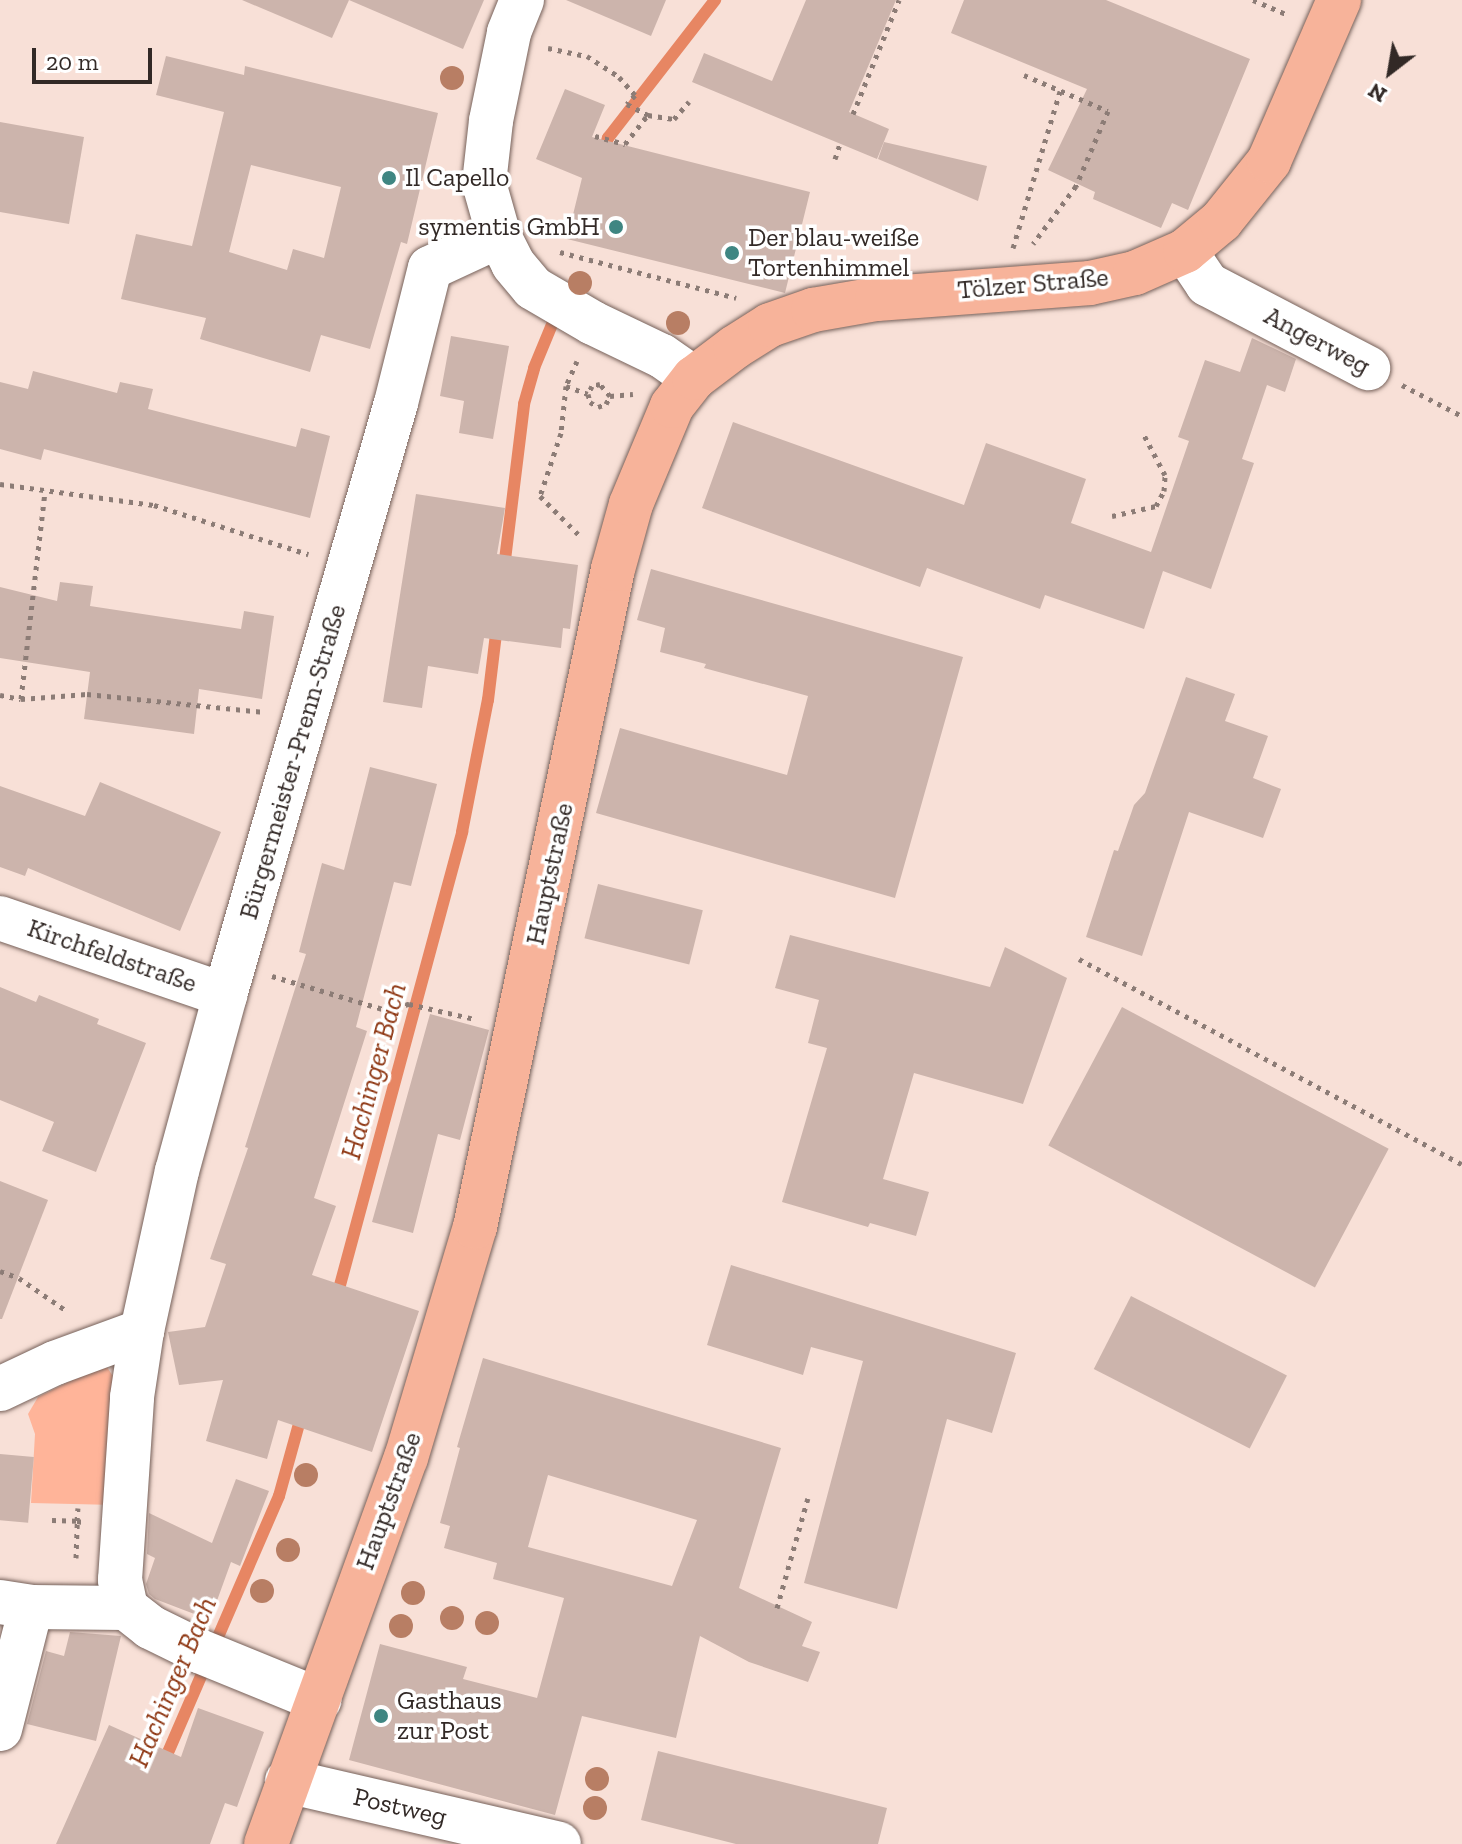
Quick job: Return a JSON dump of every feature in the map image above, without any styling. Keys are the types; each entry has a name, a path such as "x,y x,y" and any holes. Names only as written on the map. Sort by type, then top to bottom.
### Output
{"main road":[{"name":"Tölzer Straße","path":"694,378 770,325 813,310 877,299 1002,287 1090,283 1135,273 1185,251 1221,221 1269,161 1339,0"},
{"name":"Hauptstraße","path":"266,1844 406,1458 475,1227 613,569 631,504 666,420 694,378"}],"street":[{"path":"516,16 491,121 484,183 488,208 499,236 513,264 564,307 662,356 694,378"},
{"name":"Bürgermeister-Prenn-Straße","path":"126,1608 120,1580 132,1397 142,1331 177,1171 396,403 430,268 499,236"},
{"name":"Angerweg","path":"1185,251 1207,284 1368,368"},
{"name":"Kirchfeldstraße","path":"0,918 225,995"},
{"path":"0,1389 55,1363 142,1331"},
{"path":"0,1729 15,1604 126,1608 150,1627 199,1651 319,1700"},
{"name":"Postweg","path":"287,1781 559,1844"}],"path":[{"path":"853,114 899,0"},
{"path":"516,16 551,49 587,56 619,77 635,95 627,104 648,115 674,119 689,102"},
{"path":"1002,287 1076,186 1108,111 1024,75"},
{"path":"1002,287 1060,91"},
{"path":"595,136 625,144 648,115"},
{"path":"835,159 840,144"},
{"path":"499,236 748,301 770,325"},
{"path":"564,307 566,386 561,433 540,496 613,569"},
{"name":"Angerweg","path":"1368,368 1462,416"},
{"path":"600,384 610,396 606,404 598,407 590,402 588,394 592,386 600,384"},
{"path":"566,386 588,394"},
{"path":"1112,516 1156,506 1164,491 1165,475 1144,435"},
{"path":"0,484 154,505 321,558"},
{"path":"21,699 45,490"},
{"path":"0,695 21,699 87,694 270,712"},
{"path":"1079,959 1462,1164"},
{"path":"270,976 386,1010 409,1004 485,1022"},
{"path":"0,1271 19,1278 64,1309"},
{"path":"777,1608 808,1498"},
{"path":"52,1520 77,1521 78,1508"}],"shaded area":[{"path":"105,1364 118,1384 115,1505 31,1503 35,1434 28,1414 38,1397"}],"building":[{"path":"242,0 349,0 332,38"},
{"path":"349,0 484,0 463,49"},
{"path":"566,0 666,0 651,36"},
{"path":"806,0 896,0 849,112 889,129 877,159 692,82 704,53 772,81"},
{"path":"964,0 1106,0 1250,59 1188,210 1172,203 1161,228 1093,199 1095,192 1048,170 1087,89 951,33"},
{"path":"166,56 244,75 245,66 438,113 407,244 401,242 370,349 321,335 310,372 200,339 206,318 121,299 136,234 192,246 224,112 156,95","holes":["251,165 341,187 324,258 293,249 287,270 229,252"]},
{"path":"565,89 605,105 592,137 810,192 785,293 567,239 582,178 536,159"},
{"path":"0,122 84,137 69,224 0,212"},
{"path":"884,142 987,166 978,201 878,159"},
{"path":"451,336 509,346 493,439 459,433 464,401 440,396"},
{"path":"1252,338 1296,359 1285,392 1267,385 1242,459 1254,463 1211,589 1163,571 1144,629 1045,595 1040,609 927,568 920,587 702,508 733,422 964,505 986,443 1086,479 1071,523 1151,552 1189,441 1178,437 1205,360 1240,372"},
{"path":"33,371 117,393 120,382 153,389 148,409 296,447 301,428 330,436 310,518 44,449 41,460 0,449 0,382 28,389"},
{"path":"416,494 505,508 497,554 578,565 570,629 563,628 561,648 484,638 478,674 428,666 422,708 383,702"},
{"path":"651,569 963,657 895,898 596,813 620,728 787,775 808,696 704,668 706,664 660,652 665,628 637,620"},
{"path":"60,582 93,586 90,606 241,629 244,611 274,616 262,699 199,689 194,734 84,719 90,672 0,658 0,587 57,601"},
{"path":"1186,677 1235,694 1225,721 1268,736 1253,778 1281,789 1263,838 1189,812 1142,956 1086,937 1114,850 1118,851 1134,805 1145,793"},
{"path":"370,767 437,784 411,886 394,882 356,1027 367,1031 314,1198 336,1206 312,1275 419,1311 372,1452 278,1420 267,1459 206,1441 223,1380 179,1385 168,1332 205,1327 226,1264 210,1259 248,1148 245,1147 306,954 299,952 322,863 344,870"},
{"path":"100,782 221,832 180,931 28,868 25,876 0,867 0,786 85,816"},
{"path":"598,884 703,910 689,964 584,938"},
{"path":"790,935 990,987 1005,947 1067,978 1023,1104 914,1073 883,1179 929,1192 916,1236 870,1223 868,1227 782,1202 827,1048 808,1043 819,1000 775,988"},
{"path":"0,987 36,1002 39,995 99,1019 97,1024 146,1043 96,1172 42,1151 54,1122 0,1100"},
{"path":"1122,1007 1389,1149 1315,1287 1048,1146"},
{"path":"430,1014 489,1030 460,1140 438,1134 413,1233 372,1222"},
{"path":"0,1181 48,1200 2,1319 0,1319"},
{"path":"731,1265 1016,1353 992,1433 947,1419 897,1609 804,1583 863,1361 811,1347 803,1375 707,1345"},
{"path":"1131,1296 1287,1375 1250,1449 1094,1369"},
{"path":"483,1358 781,1448 739,1588 812,1622 802,1646 820,1652 808,1682 749,1662 700,1636 676,1738 582,1716 555,1815 349,1760 380,1644 467,1667 463,1679 537,1698 564,1598 493,1579 497,1563 444,1548 450,1526 440,1523 460,1448 457,1447","holes":["548,1475 697,1520 672,1586 528,1547"]},
{"path":"0,1454 34,1457 28,1523 0,1520"},
{"path":"236,1479 269,1491 240,1566 231,1562 210,1620 155,1599 149,1594 146,1584 155,1558 147,1554 149,1513 212,1543"},
{"path":"70,1632 121,1636 96,1741 27,1724 46,1651 64,1656"},
{"path":"198,1708 264,1732 237,1807 225,1803 210,1844 56,1844 109,1725 181,1757"},
{"path":"658,1751 887,1808 878,1844 736,1844 641,1820"}],"waterway":[{"name":"Hachinger Bach","path":"603,155 608,138 715,0"},
{"name":"Hachinger Bach","path":"504,568 524,404 534,368 558,310"},
{"name":"Hachinger Bach","path":"336,1300 462,832 488,700 497,626"},
{"name":"Hachinger Bach","path":"163,1764 279,1496 302,1413"}],"place":[{"name":"Il Capello","path":"389,178"},
{"name":"symentis GmbH","path":"616,227"},
{"name":"Der blau-weiße Tortenhimmel","path":"732,253"},
{"name":"Gasthaus zur Post","path":"381,1716"}]}
